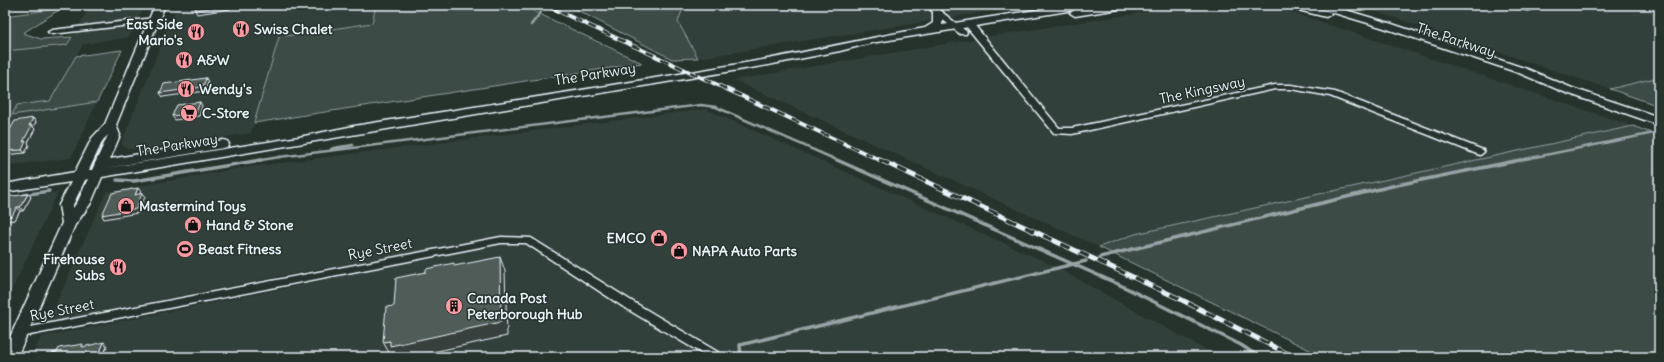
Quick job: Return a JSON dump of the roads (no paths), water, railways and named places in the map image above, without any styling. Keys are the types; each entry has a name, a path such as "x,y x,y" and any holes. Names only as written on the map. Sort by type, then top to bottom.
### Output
{"main road":[{"path":"69,223 66,205 98,138 110,125 160,5"},
{"name":"The Parkway","path":"840,48 869,47 1086,5"},
{"name":"The Parkway","path":"5,179 99,169 299,141 354,130 701,73 840,48 871,40 1125,5"},
{"name":"The Parkway","path":"1290,5 1340,18 1523,79 1568,90 1659,120"},
{"name":"The Parkway","path":"1318,5 1385,25 1523,71 1568,90"},
{"path":"928,31 938,24 938,12"},
{"path":"9,357 69,223 84,203 114,135 110,125"},
{"name":"The Parkway","path":"5,188 82,171"}],"street":[{"name":"The Kingsway","path":"929,5 966,28 1057,131 1072,131 1275,87 1291,87 1332,94 1480,152"},
{"path":"52,32 154,20"},
{"name":"Rye Street","path":"20,333 501,240 528,240 626,303 717,357"}],"waterway":[{"path":"531,25 541,12"},
{"path":"279,157 701,105 716,107 839,161"},
{"path":"1515,161 1659,132"},
{"path":"331,149 353,145 333,148"},
{"path":"255,161 280,157"},
{"path":"117,180 134,181 261,160"},
{"path":"837,160 1073,264"},
{"path":"1100,257 1392,186 1520,160"},
{"path":"24,195 49,191"},
{"path":"1073,264 1086,261"},
{"path":"741,357 740,345 1073,264"},
{"path":"1073,264 1118,284 1241,345 1259,357"}],"railway":[{"path":"545,5 882,161"},
{"path":"880,160 1178,298 1294,357"}],"place":[{"name":"Swiss Chalet","path":"241,29"},
{"name":"East Side Mario's","path":"196,32"},
{"name":"A&W","path":"184,60"},
{"name":"Wendy's","path":"186,89"},
{"name":"C-Store","path":"189,113"},
{"name":"Mastermind Toys","path":"126,206"},
{"name":"Hand & Stone","path":"193,225"},
{"name":"EMCO","path":"659,238"},
{"name":"Beast Fitness","path":"185,249"},
{"name":"NAPA Auto Parts","path":"679,251"},
{"name":"Firehouse Subs","path":"118,267"},
{"name":"Canada Post Peterborough Hub","path":"454,306"}]}
